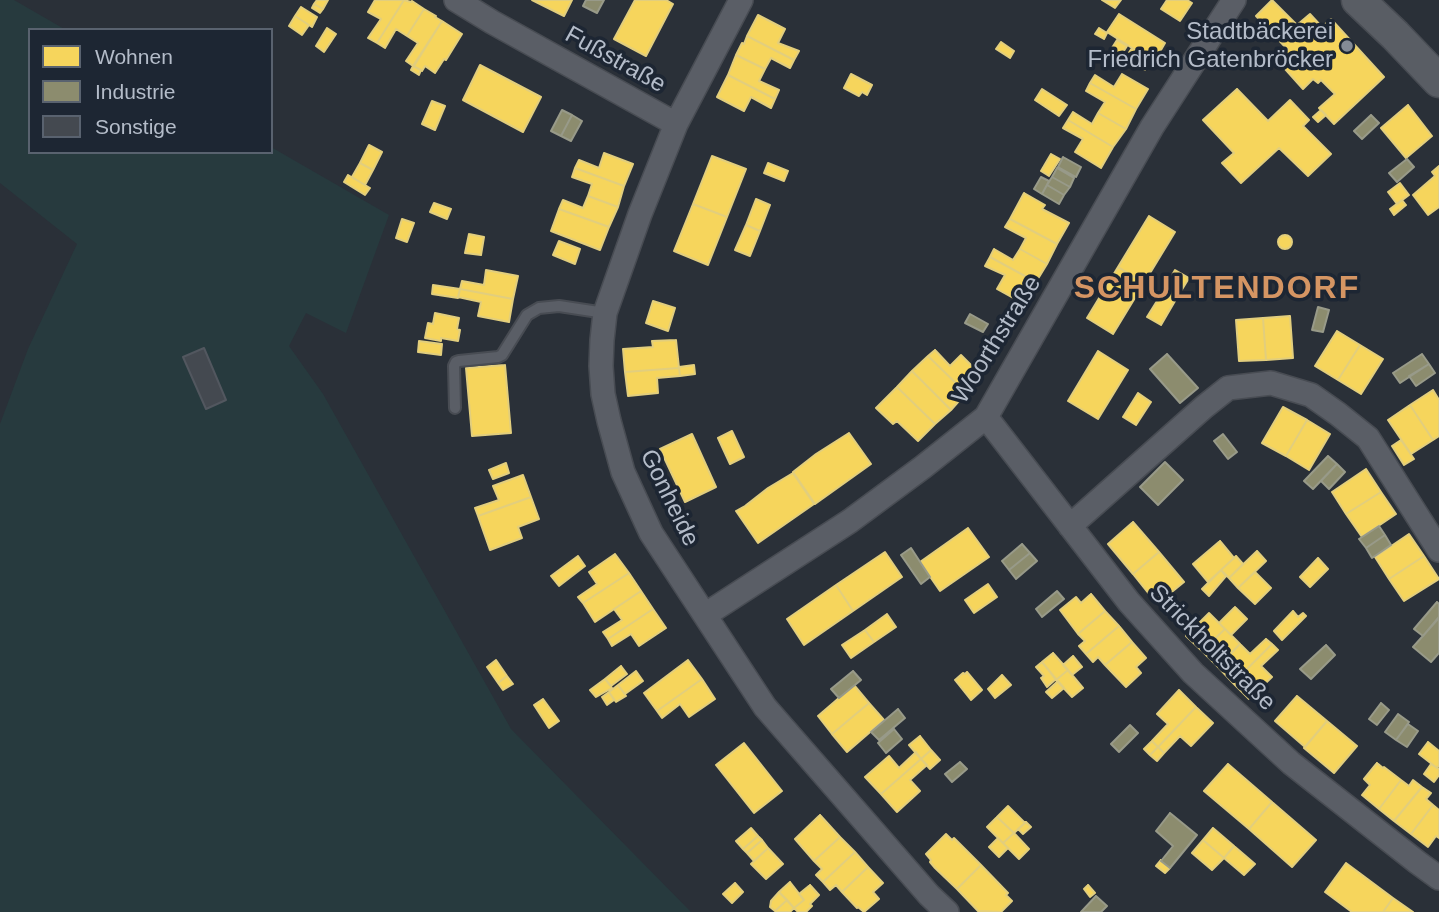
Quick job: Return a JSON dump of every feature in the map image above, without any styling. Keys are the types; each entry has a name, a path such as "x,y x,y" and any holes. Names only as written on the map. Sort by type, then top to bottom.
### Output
{"main road":[{"path":"1359,0 1439,81"}],"street":[{"name":"Fußstraße","path":"456,0 676,124"},
{"name":"Gonheide","path":"741,0 676,124 640,214 606,313 601,353 603,394 623,472 652,533 765,707 929,895 947,912"},
{"name":"Woorthstraße","path":"699,607 850,521 986,417 1152,127 1234,0"},
{"path":"1070,526 1228,388 1271,383 1311,395 1368,438 1439,550"},
{"name":"Strickholtstraße","path":"986,417 1129,602 1193,673 1291,763 1439,878"}],"lane":[{"path":"455,408 456,362 502,355 527,316 539,309 559,306 606,313"}],"green space":[{"path":"0,0 14,0 63,28 28,28 28,154 273,154 273,148 389,215 346,333 306,313 289,346 323,394 511,729 691,912 0,912 0,424 28,349 77,244 0,183"}],"building: Wohnen":[{"path":"317,0 328,0 323,9 314,4"},
{"path":"375,0 404,0 377,43 368,38 381,19 368,12"},
{"path":"404,0 412,1 424,9 407,36 396,29 385,48 377,43"},
{"path":"532,0 572,0 564,16"},
{"path":"635,0 666,0 673,4 646,56 614,39"},
{"path":"1102,0 1121,0 1115,8"},
{"path":"1167,0 1187,0 1192,3 1180,21 1161,9"},
{"path":"1272,0 1297,25 1310,14 1322,27 1331,19 1384,77 1334,124 1319,108 1335,94 1321,80 1318,83 1313,79 1303,89 1277,60 1288,50 1256,16"},
{"path":"314,4 323,9 320,13 312,8"},
{"path":"301,7 317,17 312,27 295,16"},
{"path":"424,9 442,21 413,66 406,61 418,43 407,36"},
{"path":"1119,14 1165,43 1154,62 1107,32"},
{"path":"758,15 785,29 778,43 799,51 794,60 747,36"},
{"path":"295,16 309,25 302,35 289,26"},
{"path":"442,21 462,34 435,73 425,66 422,71 414,66"},
{"path":"327,28 336,34 324,52 316,46"},
{"path":"1099,28 1107,33 1104,39 1095,34"},
{"path":"747,36 794,60 790,68 771,58 765,69 736,55"},
{"path":"1117,40 1127,46 1120,57 1110,51"},
{"path":"1001,42 1014,51 1010,58 996,49"},
{"path":"1132,48 1151,60 1145,70 1126,57"},
{"path":"736,55 765,69 759,81 779,90 775,99 728,75"},
{"path":"480,65 541,97 523,132 463,100"},
{"path":"413,66 421,70 419,75 411,70"},
{"path":"851,74 872,85 867,95 862,92 859,96 844,88"},
{"path":"1122,74 1148,89 1136,109 1090,83 1095,75 1114,87"},
{"path":"728,75 775,99 771,108 751,97 744,111 717,97"},
{"path":"1090,83 1136,109 1126,129 1098,113 1105,102 1086,91"},
{"path":"1042,89 1067,105 1059,116 1035,100"},
{"path":"1237,89 1268,121 1290,100 1309,120 1303,126 1331,154 1308,176 1279,148 1241,183 1222,163 1234,153 1203,120"},
{"path":"432,101 445,106 435,130 422,124"},
{"path":"1408,105 1432,136 1406,158 1381,128"},
{"path":"1321,110 1326,115 1318,122 1313,117"},
{"path":"1073,112 1092,124 1098,113 1126,129 1113,147 1068,120"},
{"path":"1068,120 1113,147 1101,168 1075,152 1083,139 1063,128"},
{"path":"369,145 382,152 373,170 360,163"},
{"path":"604,153 633,164 624,186 575,168 579,160 599,168"},
{"path":"1051,154 1060,159 1049,176 1041,171"},
{"path":"712,156 746,169 727,217 693,204"},
{"path":"360,163 373,170 365,185 352,177"},
{"path":"768,163 788,171 784,181 764,173"},
{"path":"1439,166 1439,207 1428,215 1413,195 1435,176 1432,172"},
{"path":"575,168 624,186 618,207 588,196 592,184 572,177"},
{"path":"348,175 370,188 365,195 344,182"},
{"path":"1400,183 1409,195 1397,204 1388,192"},
{"path":"1024,193 1045,205 1042,209 1069,223 1057,244 1010,219"},
{"path":"588,196 618,207 609,227 559,209 563,200 583,208"},
{"path":"756,199 770,205 760,231 746,225"},
{"path":"1402,200 1406,205 1394,215 1390,209"},
{"path":"434,203 451,209 447,219 430,212"},
{"path":"693,204 727,217 708,265 674,251"},
{"path":"559,209 609,227 600,250 551,231"},
{"path":"1149,216 1175,232 1144,283 1118,267"},
{"path":"402,219 414,223 407,242 396,238"},
{"path":"1010,219 1057,244 1047,264 1020,249 1026,238 1005,227"},
{"path":"746,225 760,231 750,256 735,250"},
{"path":"469,234 484,237 481,255 465,253"},
{"path":"1285,235 1290,237 1290,247 1285,249 1280,247 1278,242 1280,237"},
{"path":"559,241 580,249 575,264 553,255"},
{"path":"994,249 1013,260 1020,249 1047,264 1036,282 990,257"},
{"path":"990,257 1036,282 1024,304 997,289 1005,275 985,266"},
{"path":"1118,267 1144,283 1113,334 1087,318"},
{"path":"486,270 518,276 513,299 460,289 462,281 484,285"},
{"path":"1175,270 1189,278 1175,301 1162,293"},
{"path":"433,285 460,289 458,298 432,294"},
{"path":"460,289 513,299 509,322 478,316 481,302 458,297"},
{"path":"1162,293 1175,301 1161,325 1147,317"},
{"path":"653,301 675,308 668,331 646,323"},
{"path":"435,313 459,318 458,341 425,338 428,323 433,324"},
{"path":"1290,316 1293,358 1266,360 1263,318"},
{"path":"1263,318 1266,360 1239,361 1236,320"},
{"path":"1337,331 1360,345 1338,380 1315,366"},
{"path":"676,340 679,368 625,372 623,349 653,347 652,341"},
{"path":"419,341 442,344 441,355 418,352"},
{"path":"1360,345 1383,359 1361,394 1338,380"},
{"path":"935,350 950,366 961,355 983,377 966,393 928,356"},
{"path":"1098,351 1128,370 1098,419 1068,401"},
{"path":"928,356 966,393 951,410 912,371"},
{"path":"505,365 511,433 472,436 466,368"},
{"path":"694,365 695,374 680,376 679,367"},
{"path":"679,368 680,376 657,378 658,393 628,396 625,372"},
{"path":"912,371 951,410 935,424 897,387"},
{"path":"897,387 935,424 918,441 897,421 893,424 876,408"},
{"path":"1433,390 1439,400 1439,436 1433,440 1410,405"},
{"path":"1138,393 1151,402 1136,425 1123,417"},
{"path":"1410,405 1433,440 1411,454 1388,420"},
{"path":"1283,407 1307,420 1286,456 1262,443"},
{"path":"1307,420 1330,434 1309,470 1286,456"},
{"path":"732,431 744,457 730,464 718,438"},
{"path":"849,433 871,464 815,504 793,472"},
{"path":"692,434 716,487 685,502 660,449"},
{"path":"1401,440 1414,459 1404,465 1392,446"},
{"path":"506,463 509,473 493,479 489,470"},
{"path":"1366,469 1381,492 1346,514 1332,492"},
{"path":"793,473 814,504 758,543 736,511"},
{"path":"523,475 531,497 478,516 475,508 499,500 493,486"},
{"path":"1381,492 1396,514 1362,537 1346,514"},
{"path":"531,497 539,519 518,527 522,538 490,550 478,516"},
{"path":"1133,522 1159,552 1133,574 1108,544"},
{"path":"968,528 989,557 940,591 920,562"},
{"path":"1409,534 1424,556 1389,579 1375,557"},
{"path":"1220,541 1234,558 1208,582 1193,564"},
{"path":"1257,551 1266,561 1238,588 1229,578"},
{"path":"885,552 902,577 853,611 836,585"},
{"path":"1159,552 1184,582 1157,604 1133,574"},
{"path":"615,554 629,573 583,603 578,597 597,584 589,572"},
{"path":"578,556 585,566 559,586 551,576"},
{"path":"1236,556 1243,564 1229,578 1221,570"},
{"path":"1424,556 1439,579 1404,601 1389,579"},
{"path":"1318,558 1328,569 1310,587 1300,577"},
{"path":"1221,570 1226,576 1209,596 1202,589"},
{"path":"1255,572 1271,588 1255,604 1238,588"},
{"path":"629,573 641,591 595,622 583,603"},
{"path":"988,584 997,597 974,613 965,600"},
{"path":"836,585 853,611 804,645 787,619"},
{"path":"641,591 653,609 608,639 603,632 622,620 614,609"},
{"path":"1091,594 1105,611 1078,634 1060,610 1076,597 1081,603"},
{"path":"1235,607 1247,619 1231,635 1219,623"},
{"path":"653,609 666,628 639,646 631,634 612,646 608,639"},
{"path":"1105,611 1119,626 1086,654 1079,646 1085,641 1078,634"},
{"path":"1293,611 1298,617 1303,613 1306,616 1282,640 1274,631"},
{"path":"1209,613 1225,629 1202,651 1186,636"},
{"path":"887,614 896,627 874,642 865,630"},
{"path":"1119,626 1132,642 1105,665 1098,657 1093,662 1086,654"},
{"path":"1225,629 1240,644 1218,667 1202,651"},
{"path":"865,630 874,642 851,658 842,645"},
{"path":"1266,639 1272,644 1233,683 1218,667 1240,644 1250,654"},
{"path":"1132,642 1146,658 1136,667 1141,673 1126,687 1105,665"},
{"path":"1272,644 1278,650 1261,666 1272,677 1249,699 1233,683"},
{"path":"1053,653 1068,670 1056,680 1042,662"},
{"path":"1073,656 1082,667 1072,675 1063,665"},
{"path":"496,660 507,676 498,683 487,667"},
{"path":"688,660 702,679 657,711 644,693"},
{"path":"1042,662 1056,679 1047,687 1041,678 1044,676 1036,667"},
{"path":"621,666 627,674 611,686 605,679"},
{"path":"1068,670 1083,688 1072,697 1056,680"},
{"path":"636,671 643,681 625,694 618,685"},
{"path":"967,672 982,690 971,700 955,680"},
{"path":"1002,675 1011,685 995,698 988,689"},
{"path":"507,676 513,684 503,690 498,683"},
{"path":"605,679 612,688 596,697 590,690"},
{"path":"702,679 715,699 689,717 680,704 662,718 657,711"},
{"path":"1058,681 1064,688 1052,698 1046,692"},
{"path":"618,685 626,696 616,702 609,692"},
{"path":"854,685 869,703 832,734 818,716"},
{"path":"1179,690 1196,707 1158,747 1152,741 1168,724 1157,714"},
{"path":"609,692 614,700 607,705 602,697"},
{"path":"1297,696 1327,721 1305,747 1275,721"},
{"path":"543,699 559,721 549,728 534,705"},
{"path":"869,703 884,720 847,752 832,734"},
{"path":"1196,707 1213,723 1191,746 1180,736 1164,753 1158,747"},
{"path":"1327,721 1357,746 1334,773 1304,748"},
{"path":"920,736 931,750 921,759 909,745"},
{"path":"1152,741 1158,747 1150,755 1144,749"},
{"path":"1428,742 1439,751 1437,768 1419,754"},
{"path":"744,743 782,791 754,813 716,765"},
{"path":"1158,747 1164,753 1157,761 1150,755"},
{"path":"931,750 940,760 930,769 921,759"},
{"path":"916,752 921,759 881,794 865,777 889,756 899,768"},
{"path":"921,759 927,765 910,780 920,791 897,812 881,794"},
{"path":"1377,763 1401,780 1379,809 1362,795 1370,785 1364,779"},
{"path":"1228,764 1272,802 1249,829 1204,791"},
{"path":"1431,764 1439,769 1439,775 1434,782 1424,774"},
{"path":"1401,780 1409,786 1413,780 1422,787 1394,821 1379,809"},
{"path":"1422,787 1431,793 1426,799 1433,805 1411,834 1394,821"},
{"path":"1272,802 1316,840 1292,867 1249,829"},
{"path":"1433,805 1439,810 1439,838 1436,836 1428,847 1411,834"},
{"path":"1008,806 1026,822 1014,833 997,817"},
{"path":"820,815 840,837 814,861 795,839"},
{"path":"997,817 1014,833 1003,843 987,827"},
{"path":"1026,822 1031,827 1023,834 1018,829"},
{"path":"751,828 758,836 743,849 736,841"},
{"path":"1213,828 1234,846 1224,858 1203,840"},
{"path":"1014,833 1029,849 1019,859 1003,843"},
{"path":"946,834 952,840 954,838 981,865 957,889 935,868 926,854"},
{"path":"758,836 762,840 747,853 743,849"},
{"path":"840,837 855,852 823,882 816,875 822,869 814,861"},
{"path":"998,838 1008,848 999,857 989,847"},
{"path":"762,840 768,848 754,861 747,853"},
{"path":"1203,840 1224,858 1212,870 1192,853"},
{"path":"1234,846 1255,864 1244,875 1224,858"},
{"path":"768,848 783,864 766,879 751,864"},
{"path":"855,852 868,867 842,892 836,885 830,890 823,882"},
{"path":"1161,860 1170,868 1165,873 1156,866"},
{"path":"1346,863 1393,898 1383,912 1352,912 1325,892"},
{"path":"981,865 1008,893 1006,895 1012,901 1001,912 978,911 957,889"},
{"path":"868,867 883,883 873,892 879,899 864,912 842,892"},
{"path":"790,882 804,900 794,908 779,892"},
{"path":"735,883 743,892 732,903 723,894"},
{"path":"810,885 819,895 806,912 798,912 794,908 804,900 799,894"},
{"path":"1088,885 1095,893 1090,897 1084,889"},
{"path":"779,892 787,900 775,911 770,907 771,901"},
{"path":"1393,898 1413,912 1383,912"},
{"path":"787,900 794,908 790,912 775,911"}],"building: Industrie":[{"path":"586,0 604,0 597,13 583,6"},
{"path":"562,110 572,115 561,136 551,131"},
{"path":"572,115 582,121 571,141 561,136"},
{"path":"1371,115 1379,123 1362,139 1354,131"},
{"path":"1063,157 1081,167 1076,177 1058,167"},
{"path":"1407,159 1414,167 1397,182 1389,173"},
{"path":"1057,168 1074,178 1070,187 1052,177"},
{"path":"1041,177 1049,181 1042,194 1034,189"},
{"path":"1052,177 1070,187 1064,195 1047,185"},
{"path":"1047,185 1064,195 1059,204 1042,194"},
{"path":"1318,307 1329,310 1323,332 1312,330"},
{"path":"970,314 988,324 983,332 965,323"},
{"path":"1167,354 1198,388 1180,403 1150,369"},
{"path":"1422,354 1429,364 1400,383 1393,373"},
{"path":"1429,364 1435,373 1416,386 1409,376"},
{"path":"1223,434 1237,452 1228,459 1214,441"},
{"path":"1328,456 1337,464 1313,489 1304,481"},
{"path":"1165,462 1183,480 1158,505 1140,487"},
{"path":"1337,464 1345,472 1329,489 1321,481"},
{"path":"1379,526 1385,535 1366,548 1359,539"},
{"path":"1385,535 1391,545 1372,558 1366,548"},
{"path":"1022,544 1030,553 1009,570 1002,561"},
{"path":"911,548 930,577 921,584 901,555"},
{"path":"1030,553 1037,561 1016,579 1009,570"},
{"path":"1057,591 1064,599 1042,617 1036,609"},
{"path":"1437,602 1439,617 1423,636 1414,629"},
{"path":"1439,618 1439,653 1431,662 1413,647"},
{"path":"1326,645 1335,655 1311,679 1300,669"},
{"path":"853,671 861,680 839,698 831,689"},
{"path":"1381,703 1389,710 1377,725 1369,719"},
{"path":"898,709 905,718 879,740 871,732"},
{"path":"1398,714 1409,722 1396,740 1385,732"},
{"path":"1408,724 1418,731 1407,747 1396,740"},
{"path":"1130,725 1138,733 1119,752 1111,744"},
{"path":"894,729 902,739 886,753 878,743"},
{"path":"960,762 967,769 952,782 945,774"},
{"path":"1170,813 1197,835 1170,868 1161,861 1173,846 1156,831"},
{"path":"1096,896 1107,906 1101,912 1081,912"}],"building: Sonstige":[{"path":"204,348 226,400 206,409 183,357"}],"place":[{"name":"Stadtbäckerei Friedrich Gatenbröcker","path":"1347,46"}],"district":[{"name":"SCHULTENDORF","path":"1217,289"}]}
